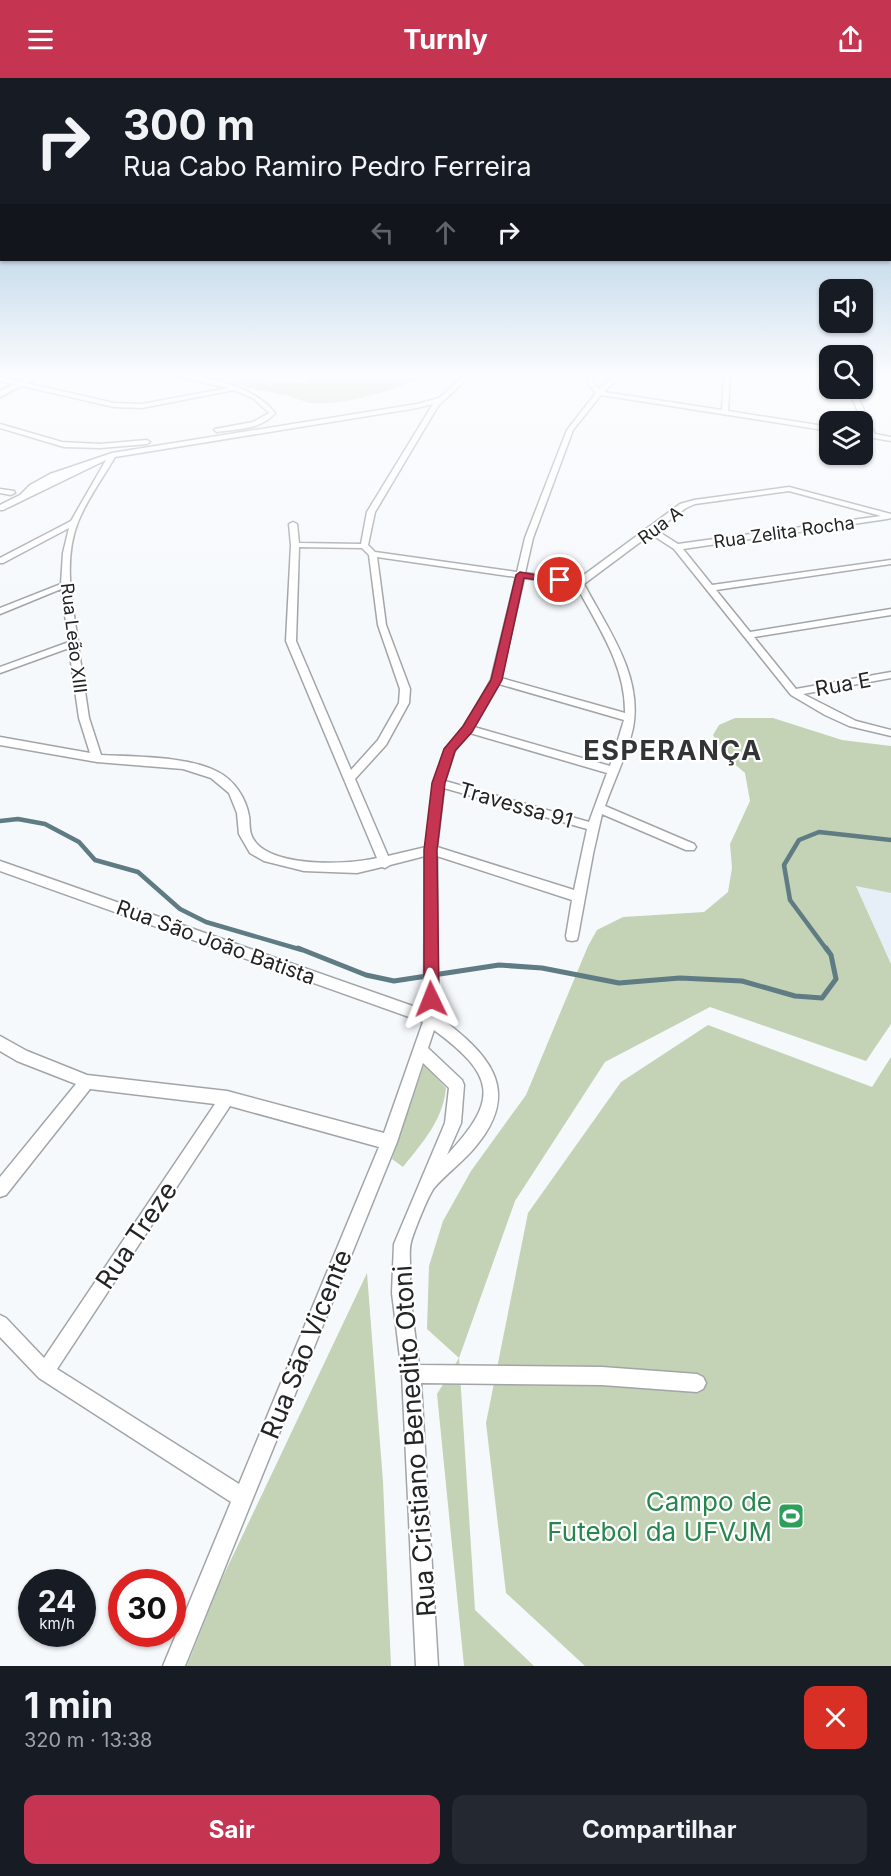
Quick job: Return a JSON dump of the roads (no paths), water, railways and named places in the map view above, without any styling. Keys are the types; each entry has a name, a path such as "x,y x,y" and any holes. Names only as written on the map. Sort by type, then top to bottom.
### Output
{"street":[{"path":"71,451 75,453"},
{"path":"93,451 112,455"},
{"path":"0,508 88,462 125,451"},
{"path":"364,546 371,512 408,451"},
{"name":"Rua São Vicente","path":"174,1666 389,1142 431,1019 431,850 439,783 450,749 468,729 496,680 528,538 562,451"},
{"name":"Rua Leão XIII","path":"97,758 84,718 65,585 67,553 74,522 112,455"},
{"name":"Rua A","path":"579,583 683,506 719,497 775,489 806,492 891,516"},
{"path":"0,490 11,493"},
{"name":"Rua Zelita Rocha","path":"677,547 891,516"},
{"path":"0,561 74,522"},
{"path":"292,524 296,545 291,641 326,728 350,778 385,862"},
{"path":"652,531 677,547 794,693 820,709 858,725 891,733"},
{"path":"296,545 364,546 373,554 579,583 627,681 629,718 614,771 593,827 572,936"},
{"path":"350,778 382,742 404,703 405,689 382,625 373,554"},
{"path":"710,588 891,562"},
{"path":"0,611 65,585"},
{"path":"747,635 891,612"},
{"path":"0,669 75,644"},
{"name":"Rua E","path":"794,693 891,675"},
{"path":"496,680 629,718"},
{"path":"468,729 614,771"},
{"path":"0,741 97,758 183,765 215,775 234,791 243,813 245,834 254,850 268,858 304,866 357,868 431,850 580,897"},
{"name":"Travessa 91","path":"439,783 593,827"},
{"path":"599,808 690,847"},
{"name":"Rua São João Batista","path":"0,866 431,1019"},
{"name":"Rua Cristiano Benedito Otoni","path":"427,1666 411,1374 401,1293 402,1244 428,1183 459,1156 473,1136 488,1111 493,1088 489,1073 477,1054 459,1037 431,1019"},
{"path":"0,1043 22,1056 87,1082 228,1098 389,1142"},
{"path":"420,1050 457,1085 453,1123 428,1183"},
{"path":"0,1189 87,1082"},
{"name":"Rua Treze","path":"45,1372 228,1098"},
{"path":"0,1324 45,1372 243,1498"},
{"path":"411,1374 602,1376 697,1383"}],"waterway":[{"path":"0,821 18,819 45,824 79,842 95,860 138,872 180,909 206,922 302,950"},
{"path":"827,950 790,900 784,865 799,840 819,832 891,840"},
{"path":"298,948 366,975 394,981 499,965 542,968 619,983 680,978 742,981 795,996 822,998 836,979 831,955 826,948"}],"place":[{"name":"Campo de Futebol da UFVJM","path":"791,1516"}],"district":[{"name":"ESPERANÇA","path":"673,750"}]}
